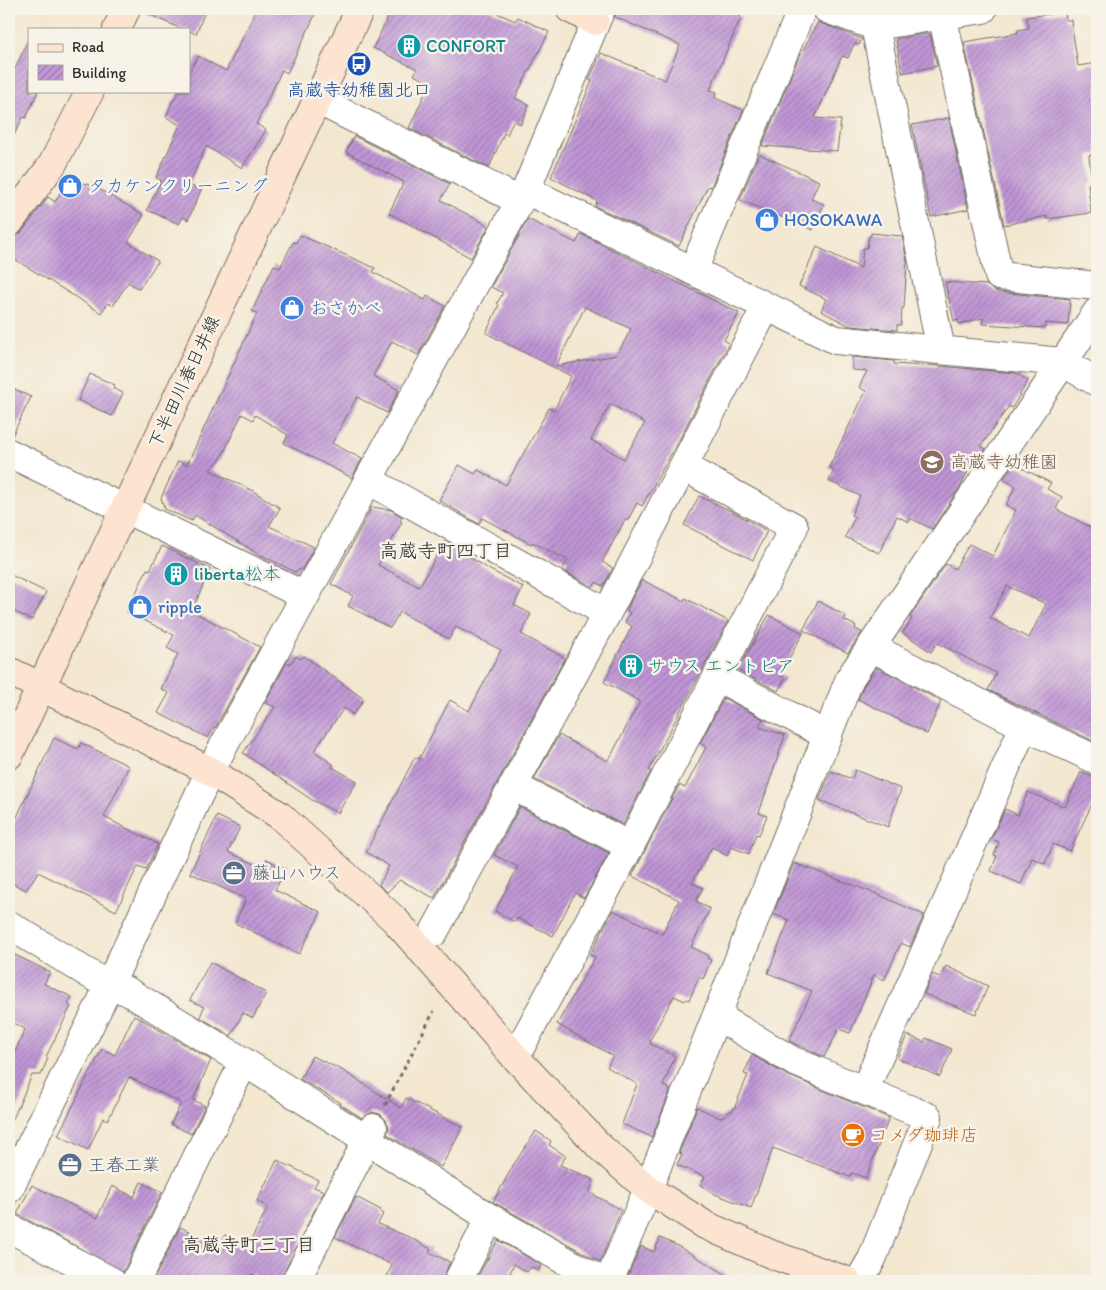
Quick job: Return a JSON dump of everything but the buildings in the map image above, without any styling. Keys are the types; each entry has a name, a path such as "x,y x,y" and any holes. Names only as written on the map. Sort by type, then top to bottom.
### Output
{"street":[{"path":"117,28 126,9"},
{"name":"下半田川春日井線","path":"9,755 360,9"},
{"path":"9,1189 109,986 210,771 370,481 523,196 598,15 570,9"},
{"path":"693,271 802,9"},
{"path":"827,9 875,26 983,9"},
{"path":"942,14 999,276 1097,286"},
{"path":"875,26 941,350"},
{"path":"9,223 52,165 89,92"},
{"path":"317,100 523,196 693,271 836,340 1062,362 1097,382"},
{"path":"434,932 607,613 766,307"},
{"path":"609,1281 648,1189 850,678 1097,312"},
{"path":"9,453 305,596"},
{"path":"515,1057 630,846 794,527 684,467"},
{"path":"370,481 607,613"},
{"path":"871,647 1024,726 1097,760"},
{"path":"9,671 210,771 279,815 395,920 515,1057 601,1148 648,1189 705,1225 773,1255 847,1281"},
{"path":"717,677 828,736"},
{"path":"865,1089 1024,726"},
{"path":"513,786 630,846"},
{"path":"9,925 109,986 127,991 244,1062 370,1134 490,1218 601,1281"},
{"path":"717,1016 793,1061 865,1089 879,1098 928,1117 872,1259 859,1281"},
{"path":"136,1281 244,1062"},
{"path":"296,1281 370,1134"},
{"path":"458,1281 490,1218"},
{"path":"9,1228 111,1281"}],"path":[{"path":"370,1134 434,1011"}],"place":[{"name":"CONFORT","path":"409,46"},
{"name":"高蔵寺幼稚園北口","path":"359,64"},
{"name":"タカケンクリーニング","path":"70,186"},
{"name":"HOSOKAWA","path":"767,220"},
{"name":"おさかべ","path":"292,308"},
{"name":"高蔵寺幼稚園","path":"932,462"},
{"name":"liberta松本","path":"176,574"},
{"name":"ripple","path":"140,607"},
{"name":"サウス エントピア","path":"631,666"},
{"name":"藤山ハウス","path":"234,873"},
{"name":"コメダ珈琲店","path":"853,1135"},
{"name":"王春工業","path":"70,1165"}],"district":[{"name":"高蔵寺町四丁目","path":"446,550"},
{"name":"高蔵寺町三丁目","path":"249,1244"}]}
